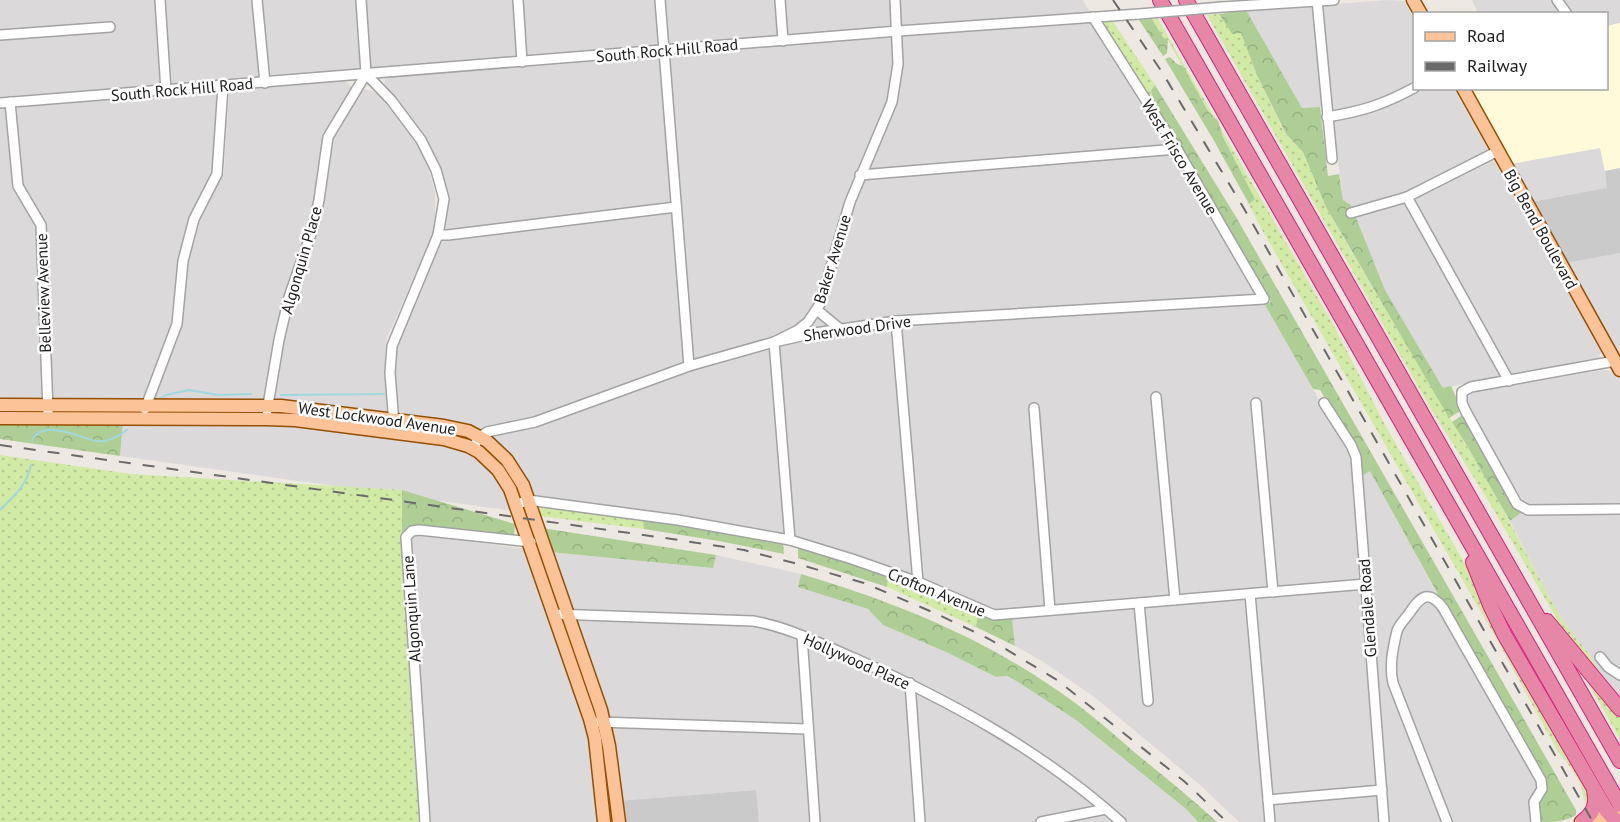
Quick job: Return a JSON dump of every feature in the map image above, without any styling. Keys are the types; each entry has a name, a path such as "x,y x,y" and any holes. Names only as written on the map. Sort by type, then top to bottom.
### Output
{"highway":[{"path":"1160,0 1620,805"},
{"path":"1186,0 1620,761"},
{"path":"1457,520 1490,605 1504,634 1594,788 1616,817"},
{"path":"1527,599 1620,709"},
{"path":"1581,822 1595,806 1594,788"}],"main road":[{"name":"Big Bend Boulevard","path":"1464,90 1618,365"},
{"name":"West Lockwood Avenue","path":"0,405 267,405 444,426 479,436 507,460 516,471 528,500 604,721 619,822"},
{"name":"West Lockwood Avenue","path":"0,418 295,420 444,439 472,448 489,460 498,470 510,489 516,505 595,738 604,822"},
{"path":"1581,822 1616,817"}],"street":[{"path":"160,0 166,91"},
{"path":"257,0 265,82"},
{"path":"361,0 366,74 391,100 421,140 436,170 444,199 438,235 392,346 390,373 394,433"},
{"path":"518,0 522,62"},
{"path":"660,0 689,366"},
{"path":"780,0 783,41"},
{"name":"Baker Avenue","path":"774,342 798,330 817,310 842,224 892,102 898,64 896,0"},
{"name":"South Rock Hill Road","path":"0,103 1139,14 1226,4 1334,0"},
{"path":"1317,1 1332,159"},
{"name":"West Frisco Avenue","path":"1093,16 1177,149 1264,299"},
{"path":"0,35 110,27"},
{"name":"Algonquin Place","path":"266,419 289,297 313,228 328,137 366,74"},
{"path":"142,419 177,324 183,261 194,219 218,174 223,86"},
{"path":"1327,117 1362,111 1413,89"},
{"name":"Belleview Avenue","path":"10,102 18,186 41,225 48,418"},
{"path":"860,176 1177,149"},
{"path":"1351,213 1407,197 1498,151"},
{"path":"1407,197 1509,381"},
{"path":"438,235 676,207"},
{"name":"Sherwood Drive","path":"479,436 494,430 535,422 689,366 774,342 840,329 896,321 1264,299"},
{"path":"817,310 840,329"},
{"path":"896,321 918,582"},
{"path":"774,342 790,540"},
{"path":"1618,365 1471,387 1462,392 1462,403 1517,504 1528,510 1620,509"},
{"path":"1156,397 1175,600"},
{"path":"1256,403 1273,592"},
{"name":"Glendale Road","path":"1324,403 1351,445 1356,457 1384,822"},
{"path":"1034,408 1050,609"},
{"path":"472,448 479,436"},
{"path":"516,505 528,500"},
{"name":"Crofton Avenue","path":"528,500 678,520 790,540 918,582 994,615 1366,584"},
{"name":"Algonquin Lane","path":"425,822 406,537 412,531 419,530 543,542"},
{"path":"1250,594 1270,822"},
{"path":"1447,822 1390,670 1398,629 1422,597 1430,596 1436,599 1541,780 1542,789 1534,802 1536,822"},
{"path":"1139,603 1148,701"},
{"name":"Hollywood Place","path":"554,614 753,621 777,626 910,683 950,703 1037,755 1121,822"},
{"path":"802,636 815,822"},
{"path":"1600,657 1608,667 1620,675"},
{"path":"910,683 920,822"},
{"path":"1373,685 1393,683"},
{"path":"591,724 604,721 807,729"},
{"path":"1268,800 1382,790"},
{"path":"1041,822 1106,808"}],"shaded area":[{"path":"0,0 357,0 361,68 353,72 0,97"},
{"path":"364,0 775,0 778,33 773,38 372,70"},
{"path":"784,0 1083,0 1090,12 793,36 788,34 787,30"},
{"path":"1472,0 1620,0 1620,23 1608,26 1608,12 1478,12"},
{"path":"1404,1 1413,16 1413,90 1455,90 1600,347 1601,353 1598,358 1443,388 1385,290 1351,205 1343,200 1331,107 1302,108 1246,10"},
{"path":"1091,22 1179,161 1350,454 1360,578 1358,580 996,612 802,541 534,497 490,439 398,415 394,349 401,326 432,260 443,223 440,174 386,92 384,85 388,77"},
{"path":"1620,23 1620,168 1605,171 1600,148 1510,164 1470,90 1608,90 1608,26"},
{"path":"345,81 351,86 372,91 381,97 415,141 426,160 435,192 435,224 431,239 387,338 385,351 387,412 153,402 152,395 183,317 186,260 201,214 224,173 229,90"},
{"path":"218,90 220,92 215,172 193,215 177,266 174,320 144,396 140,400 0,401 0,107"},
{"path":"1600,148 1608,188 1531,202 1510,164"},
{"path":"1620,168 1620,253 1566,263 1531,202 1607,188 1605,171"},
{"path":"1620,253 1620,356 1566,263"},
{"path":"1602,370 1612,371 1620,381 1620,704 1589,654 1564,623 1510,521 1527,508 1471,412 1467,399 1473,392"},
{"path":"123,422 286,424 446,444 470,452 501,480 513,511 120,456"},
{"path":"1370,470 1437,594 1437,604 1537,784 1538,790 1529,805 1531,822 1388,822 1362,476"},
{"path":"417,534 526,549 586,717 601,822 430,822 409,541 410,537"},
{"path":"550,552 712,568 716,555 801,574 799,587 868,609 883,625 946,652 996,677 1007,676 1018,682 1076,720 1186,809 1198,822 759,822 756,790 618,801 616,774"},
{"path":"1356,588 1362,593 1380,822 1239,822 1199,784 1093,696 1042,661 1015,646 1012,618"},
{"path":"756,790 759,822 622,822 618,801"}],"green space":[{"path":"1246,10 1302,108 1320,107 1328,176 1339,174 1343,200 1351,205 1385,290 1443,388 1451,386 1462,410 1449,418 1326,207 1303,152 1286,134 1257,75 1241,33 1232,34 1219,14"},
{"path":"1219,14 1232,34 1241,32 1257,75 1285,134 1303,152 1326,207 1349,248 1493,490 1564,623 1589,654 1612,691 1562,628 1489,502 1431,409 1207,15"},
{"path":"1152,19 1158,19 1214,117 1208,111 1168,41"},
{"path":"1152,19 1168,41 1167,53 1163,56 1139,20"},
{"path":"1108,20 1114,23 1155,85 1151,91 1157,111 1104,29 1103,24"},
{"path":"1170,57 1183,66 1208,111 1218,121 1223,137 1255,199 1249,204 1165,59"},
{"path":"1155,85 1236,217 1576,810 1576,815 1554,822 1540,822 1537,805 1545,789 1370,471 1362,476 1355,448 1320,390 1313,389 1265,305 1271,302 1157,111 1151,91"},
{"path":"1220,127 1334,326 1385,425 1469,571 1488,613 1589,789 1589,809 1576,776 1558,752 1501,647 1257,221 1249,204 1255,199"},
{"path":"1464,414 1511,501 1522,512 1510,521 1452,422"},
{"path":"0,422 123,422 120,456 0,439"},
{"path":"0,455 131,474 402,490 402,533 423,822 0,822"},
{"path":"402,490 515,524 514,537 408,528 402,533"},
{"path":"544,506 643,520 644,529 539,516 537,508"},
{"path":"643,520 710,529 783,544 784,554 644,529"},
{"path":"542,528 716,555 713,568 550,552"},
{"path":"798,547 888,576 887,587 798,558"},
{"path":"801,574 866,595 930,620 1022,667 1093,717 1217,822 1198,822 1186,809 1076,720 1018,682 1007,676 996,677 946,652 883,625 868,609 798,587"},
{"path":"888,576 978,614 976,627 887,587"},
{"path":"978,614 990,618 1012,618 1015,646 976,627"},
{"path":"1580,669 1620,714 1620,739"}],"waterway":[{"path":"157,400 166,395 189,390 218,395 251,394"},
{"path":"281,395 384,394"},
{"path":"32,441 44,430 61,431 96,441 113,438 127,430"},
{"path":"0,510 23,484 31,465"}],"railway":[{"path":"1113,0 1162,72 1246,212 1593,822"},
{"path":"0,445 744,550 864,583 989,639 1057,680 1185,782 1227,822"}]}
